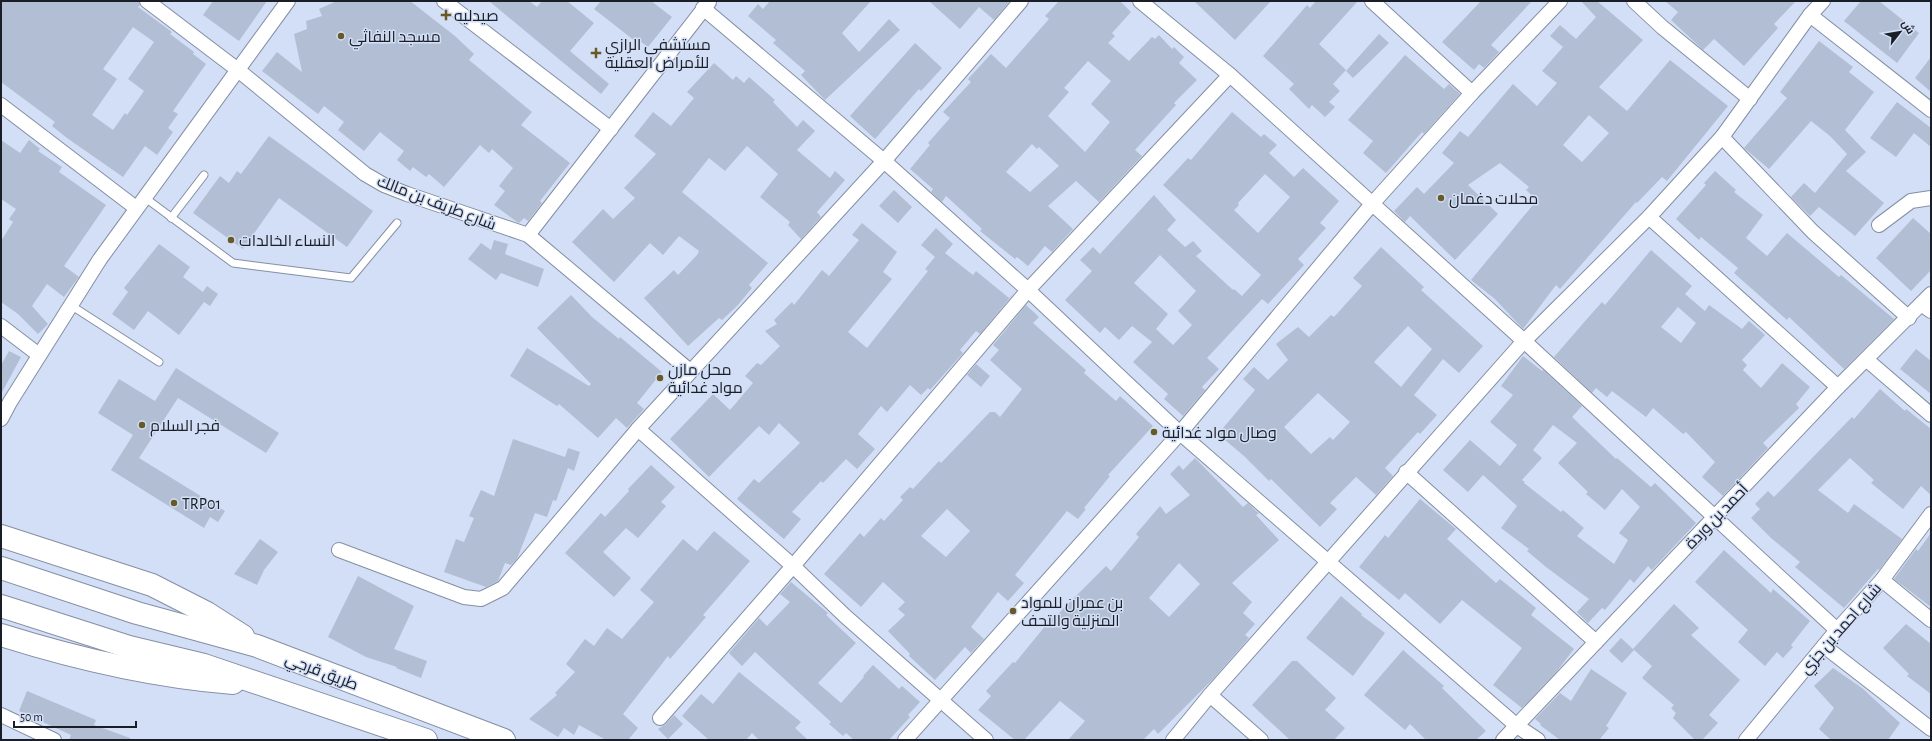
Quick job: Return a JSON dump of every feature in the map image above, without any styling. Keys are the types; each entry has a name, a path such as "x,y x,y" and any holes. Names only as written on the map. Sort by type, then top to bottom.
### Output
{"highway":[{"path":"1,536 152,584 207,613 257,646"},
{"name":"طريق قرجي","path":"1,568 137,613 257,646 504,740"},
{"name":"طريق قرجي","path":"1,606 129,646 204,665 426,740"},
{"path":"1,635 78,656 194,680 264,686"}],"street":[{"name":"شارع طريف بن مالك","path":"147,1 238,70 365,174 384,185 407,194 528,235 690,371"},
{"path":"1,419 5,399 39,355 72,306 100,259 288,1"},
{"path":"444,1 611,129"},
{"path":"339,550 464,597 481,599 503,588 638,429 884,161 1021,1"},
{"path":"1140,1 1230,75 1524,341 1837,630"},
{"path":"1372,1 1472,93"},
{"path":"905,740 940,699 1180,433 1372,204 1472,93 1560,1"},
{"path":"1634,1 1662,27 1750,99"},
{"path":"1173,740 1210,695 1329,563 1406,472 1524,341 1649,217 1722,137 1810,15 1823,1"},
{"path":"528,235 706,5 1028,290 1180,433 1517,726 1538,740"},
{"path":"1810,15 1931,110"},
{"path":"660,718 1028,290 1230,75"},
{"path":"1,105 140,203"},
{"path":"1722,137 1813,232 1909,318"},
{"path":"1879,225 1911,201 1931,198"},
{"path":"1649,217 1838,387"},
{"name":"أحمد بن وردة","path":"1503,740 1838,387 1909,318 1928,303"},
{"path":"1,326 39,355"},
{"path":"1867,360 1931,415"},
{"path":"638,429 792,566 844,616 986,740"},
{"path":"1406,472 1596,642"},
{"name":"شارع احمد بن جزي","path":"1746,740 1837,630 1882,580 1931,515"},
{"path":"1882,580 1931,620"},
{"path":"1824,646 1931,729"},
{"path":"1210,695 1261,740"},
{"path":"1,716 33,736 54,740"}],"lane":[{"path":"171,218 204,175"},
{"path":"140,203 171,218 233,263 350,278 396,223"},
{"path":"72,306 160,362"}],"building":[{"path":"1,1 139,1 140,5 138,7 172,32 170,34 194,52 193,54 206,64 173,111 178,114 168,128 173,132 157,155 145,146 123,177 67,138 52,126 55,122 1,82","holes":["133,27 154,42 128,79 144,91 127,115 125,113 113,130 92,115 117,79 103,69"]},
{"path":"213,1 267,1 239,41 203,15"},
{"path":"337,1 410,1 455,36 474,54 469,60 532,112 521,125 570,163 540,201 542,203 528,221 524,218 519,223 494,205 505,191 499,186 513,168 492,149 489,153 480,145 444,187 429,174 426,177 413,167 410,171 397,160 404,151 380,132 364,151 338,130 344,122 324,106 318,114 262,71 277,52 302,72 294,34 307,29 306,21 322,16 319,9"},
{"path":"489,1 529,1 537,7 542,1 567,1 594,23 570,51 609,84 601,94"},
{"path":"601,1 651,1 672,17 648,47 637,39 635,41 594,9"},
{"path":"770,1 871,1 842,33 859,52 889,19 900,30 825,100 801,75 805,71 773,43 776,40 748,16 758,4 763,9"},
{"path":"929,1 1010,1 994,20 979,7 960,29"},
{"path":"1059,1 1120,1 1131,12 1112,33 1115,36 1108,43 1129,61 1152,37 1155,39 1159,35 1172,49 1174,47 1184,57 1179,63 1197,80 1174,103 1176,105 1135,150 1142,156 1099,202 1076,181 1048,206 1073,229 1052,252 1045,246 1028,266 1017,257 1015,259 980,231 982,229 946,196 942,202 931,192 933,189 910,169 930,145 928,143 950,118 943,112 971,82 968,79 991,54 1006,68 1049,19 1045,16","holes":["1088,61 1111,81 1091,104 1110,122 1085,152 1048,116 1069,92 1064,88","1032,144 1037,149 1039,147 1059,166 1030,192 1006,172"]},
{"path":"1194,1 1271,1 1235,40"},
{"path":"1316,1 1358,1 1319,44 1346,70 1333,84 1340,91 1329,102 1335,107 1325,117 1312,105 1309,109 1289,89 1294,84 1263,56 1307,5 1310,8"},
{"path":"1481,1 1532,1 1491,45 1499,52 1484,68 1479,64 1474,70 1442,42"},
{"path":"1581,1 1597,1 1643,40 1599,87 1627,111 1670,60 1728,106 1667,181 1662,177 1637,203 1636,202 1560,289 1556,285 1523,329 1495,299 1471,280 1537,200 1526,190 1529,187 1500,163 1468,185 1498,214 1455,260 1410,216 1405,222 1394,211 1417,187 1424,194 1454,163 1442,153 1460,131 1468,137 1513,84 1537,106 1557,83 1542,71 1563,47 1550,36 1560,25 1576,39 1596,17","holes":["1589,115 1609,133 1582,162 1563,145"]},
{"path":"1665,1 1796,1 1774,24 1778,28 1744,66 1714,39 1703,50 1671,20 1678,12"},
{"path":"1861,1 1879,1 1919,33 1897,63 1844,21"},
{"path":"1379,34 1389,43 1353,78 1346,71"},
{"path":"1819,41 1853,67 1849,72 1874,92 1845,130 1866,152 1846,171 1884,203 1855,236 1819,207 1810,216 1791,197 1804,183 1815,193 1847,154 1830,136 1811,121 1769,169 1744,148 1787,98 1780,92"},
{"path":"915,43 942,68 921,91 919,89 875,139 850,116"},
{"path":"1405,55 1444,89 1449,84 1460,94 1424,134 1422,132 1386,173 1363,153 1373,141 1348,120"},
{"path":"1931,57 1931,92 1915,78"},
{"path":"714,63 733,80 736,76 744,83 749,77 775,100 773,102 797,127 803,120 815,131 797,150 830,178 835,171 845,180 817,212 821,217 801,239 788,225 790,222 760,197 778,174 747,146 725,171 709,158 682,192 768,263 749,285 752,288 737,306 722,320 719,318 688,346 644,298 674,270 678,275 699,251 679,236 663,255 650,243 614,282 572,242 603,209 613,219 635,198 624,188 656,154 634,136 653,112 671,126 694,98 687,92"},
{"path":"1897,102 1931,128 1931,147 1914,133 1896,157 1870,138"},
{"path":"1232,112 1261,137 1264,134 1277,145 1269,153 1294,177 1303,168 1339,201 1320,223 1326,228 1298,259 1304,265 1268,304 1262,299 1207,358 1219,369 1202,387 1205,390 1183,416 1164,399 1168,394 1133,362 1152,342 1132,326 1119,340 1105,327 1100,333 1065,300 1092,271 1080,260 1093,247 1100,254 1154,195 1176,220 1167,230 1185,247 1193,241 1202,251 1196,256 1233,290 1234,289 1242,296 1261,275 1163,185 1188,158 1191,160","holes":["1265,174 1290,197 1258,233 1234,210 1239,205 1238,203","1160,255 1196,291 1178,311 1192,325 1173,345 1156,329 1168,314 1134,283"]},
{"path":"269,136 373,211 347,247 279,198 243,249 193,213 220,176 229,183 237,171 241,174"},
{"path":"1,140 20,153 29,140 40,149 38,151 62,167 59,172 106,205 64,266 79,277 64,297 47,284 32,306 48,324 38,334 18,314 1,302 1,241 13,222 9,219 16,209 1,199"},
{"path":"1715,171 1736,190 1734,192 1763,215 1746,238 1767,256 1787,233 1839,277 1841,275 1894,319 1844,369 1789,317 1787,320 1734,273 1738,268 1701,237 1699,240 1676,219 1706,185 1704,183"},
{"path":"894,190 912,207 898,223 879,206"},
{"path":"1913,218 1931,234 1931,270 1911,291 1876,258"},
{"path":"862,223 897,252 883,272 892,279 848,332 867,348 928,271 925,269 935,257 921,245 936,228 953,244 945,253 973,275 976,271 1009,298 1014,293 980,334 976,331 960,350 963,353 930,390 928,388 921,395 910,385 887,412 881,406 858,434 875,449 857,469 846,459 823,483 821,481 792,512 801,519 784,539 737,499 754,479 759,483 800,443 779,423 769,435 759,426 709,477 670,439 713,394 730,410 753,383 745,376 757,363 761,365 780,346 765,331 777,324 774,320 792,302 794,305 822,270 829,276 859,240 852,235"},
{"path":"494,240 508,244 505,254 544,269 538,287 501,273 496,280 468,259 481,243 491,250"},
{"path":"159,244 190,267 183,277 203,292 207,286 218,294 210,306 204,302 179,335 148,311 134,330 112,314 128,292 124,288"},
{"path":"1381,247 1424,287 1421,290 1483,346 1459,373 1443,359 1414,395 1437,415 1420,434 1418,432 1385,468 1393,476 1376,495 1356,477 1330,503 1337,509 1320,527 1271,479 1269,481 1244,456 1218,434 1255,390 1243,379 1254,367 1268,380 1288,360 1276,344 1298,327 1309,337 1331,315 1334,317 1362,286 1353,278","holes":["1408,326 1432,349 1401,387 1374,362","1318,393 1350,422 1333,440 1330,437 1311,454 1284,427"]},
{"path":"1651,250 1692,286 1685,294 1705,311 1709,305 1742,329 1749,321 1765,335 1742,360 1747,365 1743,370 1761,388 1782,363 1810,387 1796,404 1799,408 1763,443 1768,448 1723,496 1702,477 1715,462 1686,432 1683,434 1653,408 1646,417 1612,391 1607,397 1596,388 1592,393 1554,357 1602,302 1605,305","holes":["1678,307 1696,323 1681,343 1661,327"]},
{"path":"571,295 592,317 619,339 620,337 662,372 637,403 644,409 627,428 616,418 598,438 559,404 557,406 510,376 527,348 589,386 591,384 537,328"},
{"path":"1026,305 1039,317 1033,323 1086,370 1084,373 1116,401 1120,396 1153,426 1108,475 1110,476 1084,508 1086,509 1078,519 1067,511 1015,575 1024,583 1008,601 998,592 971,627 984,639 971,653 965,647 935,680 909,656 910,654 888,631 905,615 898,609 905,602 883,582 861,607 824,574 860,533 864,537 881,518 884,521 903,500 900,497 910,487 913,489 939,461 941,463 990,412 995,412 1000,417 1022,389 990,360 999,350 993,345","holes":["947,509 970,531 946,557 921,536"]},
{"path":"1916,349 1931,361 1931,394 1900,369"},
{"path":"9,351 21,357 1,394 1,365"},
{"path":"1523,356 1542,371 1543,370 1582,406 1572,417 1616,459 1617,458 1651,487 1655,483 1696,523 1652,570 1648,566 1634,583 1630,579 1605,610 1602,608 1588,623 1577,612 1589,599 1546,567 1527,551 1529,549 1501,528 1517,506 1483,475 1468,492 1443,470 1470,440 1500,466 1517,445 1490,422 1513,395 1501,386","holes":["1553,425 1577,443 1558,463 1588,492 1586,494 1605,510 1622,489 1640,507 1619,533 1628,540 1614,564 1577,536 1584,528 1563,510 1561,512 1522,480 1542,458 1533,450"]},
{"path":"976,364 990,376 981,387 967,375"},
{"path":"176,368 279,433 266,453 178,398 139,458 225,511 218,522 210,517 204,528 111,470 133,435 98,413 119,379 155,401"},
{"path":"1880,389 1905,411 1906,409 1931,429 1931,495 1921,486 1903,509 1871,483 1874,480 1850,458 1818,490 1848,513 1854,504 1902,539 1879,570 1878,569 1844,608 1795,567 1800,562 1771,538 1751,518 1760,509 1755,504 1768,491 1774,497 1852,417 1854,419"},
{"path":"513,439 565,457 568,448 580,452 574,471 568,468 556,501 553,500 547,517 535,513 517,559 511,565 505,563 498,581 486,587 444,572 456,539 464,542 474,518 469,516 481,490 494,496"},
{"path":"1195,458 1243,507 1248,503 1259,513 1256,515 1279,540 1232,583 1252,602 1243,613 1255,624 1245,635 1249,638 1214,678 1158,734 1154,729 1143,740 1068,740 1085,721 1060,701 1024,740 1015,740 978,710 991,696 986,691 1013,662 1015,663 1055,614 1057,615 1106,566 1111,571 1139,537 1136,534 1160,506 1166,514 1190,495 1170,474 1179,465 1183,470","holes":["1179,563 1200,584 1169,617 1149,598"]},
{"path":"651,465 675,487 661,502 666,506 638,538 626,528 603,552 631,578 614,597 565,553 601,513 605,517 629,491 628,489"},
{"path":"1420,499 1456,529 1447,539 1496,583 1500,579 1536,608 1531,615 1574,649 1557,671 1522,708 1493,685 1522,648 1462,600 1440,624 1405,593 1399,600 1359,567 1385,535 1388,538"},
{"path":"714,531 750,561 703,615 706,617 670,659 668,656 623,714 638,728 628,740 606,740 579,725 574,735 564,728 558,737 529,719 557,695 555,693 575,672 566,664 585,639 594,646 607,628 622,639 654,602 640,590 683,539 697,551"},
{"path":"1931,533 1931,607 1894,579 1916,549 1918,551"},
{"path":"260,539 278,552 264,570 257,585 234,574"},
{"path":"1724,550 1771,593 1773,589 1810,621 1791,645 1793,647 1783,658 1777,652 1765,666 1738,642 1748,630 1695,582"},
{"path":"358,576 414,606 394,649 427,661 421,678 396,668 397,667 366,657 328,637"},
{"path":"791,582 828,613 826,615 856,643 818,683 841,703 873,665 899,689 902,686 920,702 908,715 910,717 889,740 854,740 846,733 843,736 829,724 831,722 755,652 742,666 729,653 759,618 767,626 790,602 780,594"},
{"path":"1341,596 1362,614 1361,615 1385,633 1353,676 1306,638"},
{"path":"1674,604 1699,628 1691,635 1740,680 1709,715 1718,723 1702,740 1695,740 1673,718 1676,713 1671,708 1674,705 1642,678 1652,666 1633,649"},
{"path":"1906,624 1931,644 1931,694 1907,676 1909,674 1883,648"},
{"path":"1621,638 1634,650 1622,663 1609,651"},
{"path":"1403,650 1444,686 1442,688 1486,731 1476,740 1426,740 1410,724 1405,730 1364,695"},
{"path":"1292,661 1297,661 1336,698 1325,710 1345,728 1334,740 1290,740 1252,705"},
{"path":"1833,668 1862,688 1900,723 1888,740 1831,740 1819,729 1834,708 1814,686"},
{"path":"1591,669 1627,693 1606,726 1609,728 1599,740 1560,740 1540,725 1541,724 1535,719 1560,693 1571,701"},
{"path":"739,672 801,722 795,728 808,740 759,740 752,733 746,740 709,740 682,716 701,694 713,704"},
{"path":"27,691 96,720 94,725 130,738 130,740 69,740 71,735 19,711"},
{"path":"674,715 683,724 668,739 658,729 666,724"}],"place":[{"name":"صيدليه","path":"446,15"},
{"name":"مسجد النفاثي","path":"341,36"},
{"name":"مستشفي الرازي للأمراض العقلية","path":"596,53"},
{"name":"محلات دغمان","path":"1441,198"},
{"name":"النساء الخالدات","path":"231,240"},
{"name":"محل مازن مواد غدائية","path":"660,378"},
{"name":"فجر السلام","path":"142,425"},
{"name":"وصال مواد غدائية","path":"1154,432"},
{"name":"TRP01","path":"174,503"},
{"name":"بن عمران للمواد المنزلية والتحف","path":"1013,611"}]}
